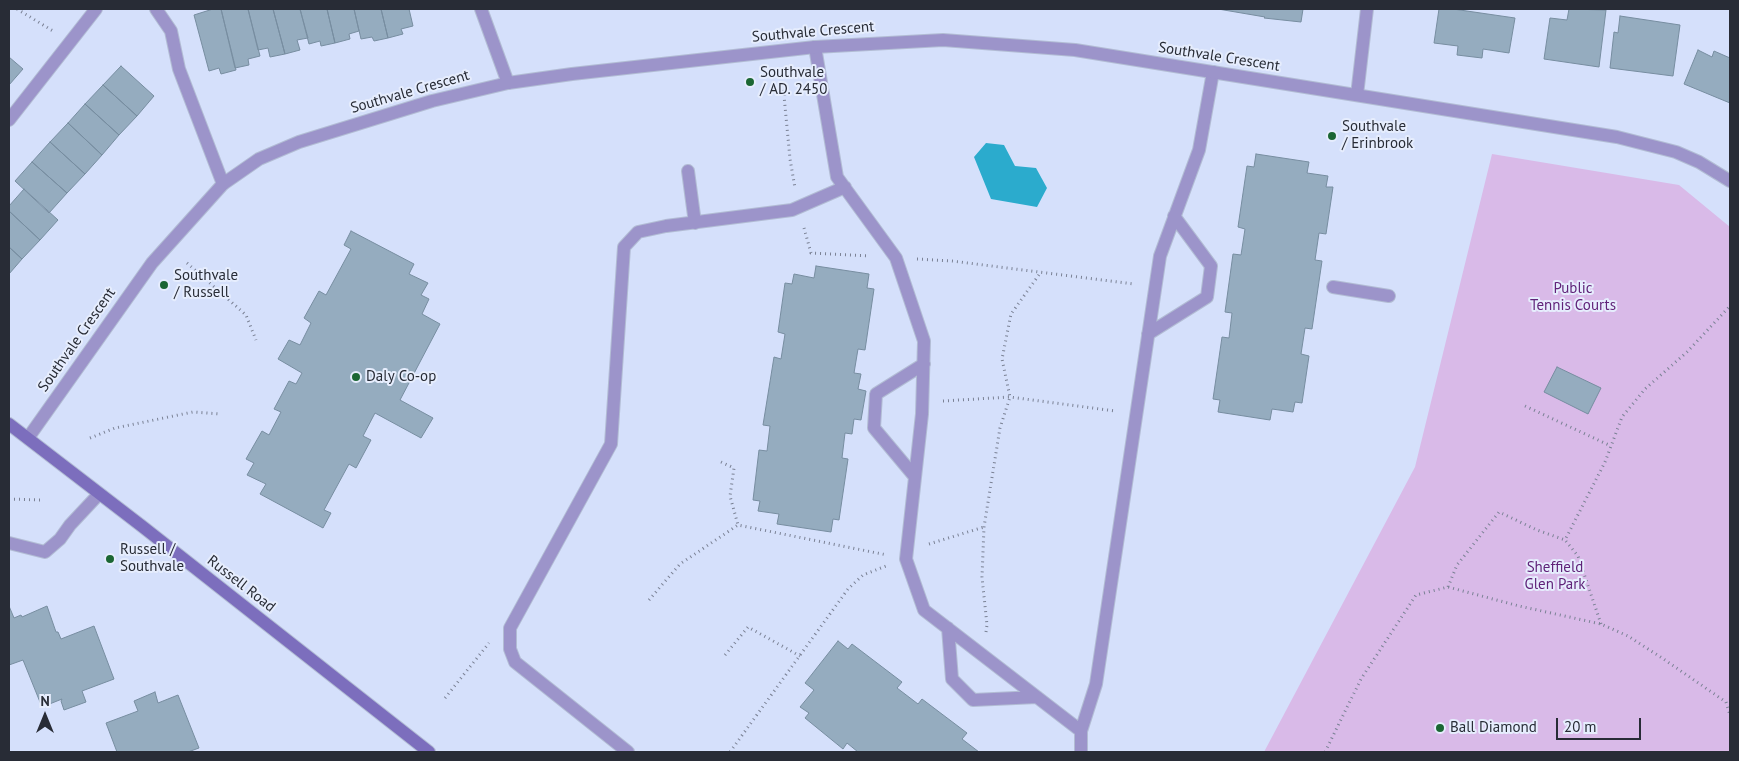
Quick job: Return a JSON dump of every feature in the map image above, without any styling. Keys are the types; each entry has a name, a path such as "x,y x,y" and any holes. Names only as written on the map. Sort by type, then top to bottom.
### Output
{"main road":[{"name":"Russell Road","path":"9,424 429,752"}],"street":[{"path":"9,120 96,9"},
{"path":"156,9 171,31 179,69 223,184"},
{"path":"481,9 508,83"},
{"path":"1357,95 1367,9"},
{"name":"Southvale Crescent","path":"28,438 152,263 223,184 259,160 299,142 432,101 508,83 815,46 943,40 1075,50 1617,137 1676,152 1699,162 1730,181"},
{"path":"815,46 837,176 896,258 924,341 922,402 906,554 924,610 1081,731"},
{"path":"1081,752 1081,731 1096,684 1160,256 1199,150 1213,72"},
{"path":"688,171 695,223"},
{"path":"628,752 515,662 510,649 510,628 611,444 624,247 638,232 792,210 845,187"},
{"path":"1148,334 1207,297 1211,266 1174,216"},
{"path":"1333,287 1388,296"},
{"path":"914,477 874,428 876,394 924,364"},
{"path":"9,543 46,552 60,539 70,525 99,494"},
{"path":"948,628 952,678 973,700 1036,697"}],"path":[{"path":"17,9 70,42"},
{"path":"896,258 952,261 1155,287"},
{"path":"186,263 246,315 256,340"},
{"path":"984,656 987,625 982,577 984,527 1000,428 1010,397 1002,359 1011,314 1041,272"},
{"path":"1565,540 1605,462 1622,417 1645,389 1687,352 1730,306"},
{"path":"922,402 1010,397 1136,414"},
{"path":"1525,406 1611,446"},
{"path":"90,438 115,428 193,412 221,414"},
{"path":"721,462 734,468 730,496 738,525"},
{"path":"9,499 41,500"},
{"path":"1448,587 1457,565 1499,512 1537,530 1565,540 1578,556 1602,624"},
{"path":"649,600 680,564 738,525 906,554"},
{"path":"730,752 853,584 863,575 906,554 984,527"},
{"path":"1325,752 1361,679 1416,595 1448,587 1519,606 1602,624 1628,636 1726,702 1730,715"},
{"path":"725,655 748,627 800,656"},
{"path":"445,698 488,644 510,628"}],"green space":[{"name":"Sheffield Glen Park","path":"1492,154 1679,185 1730,227 1730,752 1264,752 1415,467"}],"water":[{"path":"986,143 1004,145 1015,166 1036,168 1047,188 1037,207 991,199 974,157"}],"building":[{"path":"213,9 221,9 236,70 221,74 219,68 209,71 194,15"},
{"path":"221,9 248,9 260,56 248,59 249,65 235,68"},
{"path":"248,9 273,9 285,54 270,57 268,48 258,50"},
{"path":"273,9 300,9 308,38 297,40 300,50 285,54"},
{"path":"300,9 327,9 335,43 321,46 320,41 309,44"},
{"path":"327,9 354,9 359,31 349,34 350,39 335,43"},
{"path":"354,9 381,9 388,38 374,41 372,37 361,39"},
{"path":"381,9 409,9 413,26 401,29 403,34 388,38"},
{"path":"1218,9 1303,9 1301,22 1264,18"},
{"path":"1439,9 1453,9 1515,18 1509,53 1483,49 1482,58 1457,55 1458,46 1434,43"},
{"path":"1569,9 1606,10 1599,67 1544,59 1550,18 1567,20"},
{"path":"1620,16 1680,25 1673,76 1610,68 1614,32 1618,33"},
{"path":"1698,50 1712,57 1714,51 1730,58 1730,103 1684,84"},
{"path":"9,57 23,69 9,85"},
{"path":"121,66 154,96 137,116 103,85"},
{"path":"103,85 137,116 119,135 85,104"},
{"path":"85,104 119,135 102,155 68,123"},
{"path":"68,123 102,155 85,174 50,142"},
{"path":"50,142 85,174 67,193 32,162"},
{"path":"1256,154 1309,162 1307,173 1328,176 1326,187 1333,187 1326,234 1319,233 1315,260 1322,261 1312,329 1305,328 1301,354 1309,356 1302,403 1295,402 1293,412 1272,409 1270,420 1218,412 1220,400 1213,399 1222,337 1229,338 1232,313 1225,312 1233,254 1241,255 1245,229 1238,227 1247,166 1254,167"},
{"path":"32,162 67,193 49,213 15,181"},
{"path":"24,189 58,220 40,240 9,211 9,206"},
{"path":"9,211 40,240 22,259 9,247"},
{"name":"Daly Co-op","path":"351,231 414,264 409,274 428,283 421,295 429,299 422,314 440,324 400,400 433,418 421,438 375,413 363,436 371,440 356,468 349,464 324,510 331,513 323,528 260,494 266,484 247,475 254,463 246,459 262,431 269,435 281,412 274,409 289,381 296,384 302,373 278,359 289,340 300,345 311,323 304,318 319,291 326,295 351,249 344,245"},
{"path":"9,247 22,259 9,274"},
{"path":"816,266 869,274 867,288 874,289 865,350 858,349 854,373 861,374 858,389 866,391 861,420 854,419 852,434 845,433 842,458 848,459 839,520 833,519 831,532 777,524 779,514 758,511 760,501 753,500 759,450 767,451 770,426 763,425 774,357 781,359 785,334 778,332 785,283 792,284 794,274 814,278"},
{"path":"1557,367 1601,388 1588,414 1544,392"},
{"path":"9,606 14,618 21,615 22,617 47,606 56,632 58,632 61,639 94,626 114,679 82,691 86,702 64,710 62,699 42,707 23,660 9,665"},
{"path":"838,641 848,649 852,644 902,682 897,688 918,704 922,699 967,733 962,739 979,752 858,752 847,743 843,749 805,718 809,713 800,707 814,690 805,683"},
{"path":"155,692 158,703 178,695 199,748 188,752 117,752 106,723 138,711 134,701"}],"place":[{"name":"Southvale / AD. 2450","path":"750,82"},
{"name":"Southvale / Erinbrook","path":"1332,136"},
{"name":"Southvale / Russell","path":"164,285"},
{"name":"Daly Co-op","path":"356,377"},
{"name":"Russell / Southvale","path":"110,559"},
{"name":"Ball Diamond","path":"1440,728"}],"park label":[{"name":"Public Tennis Courts","path":"1573,298"}]}
